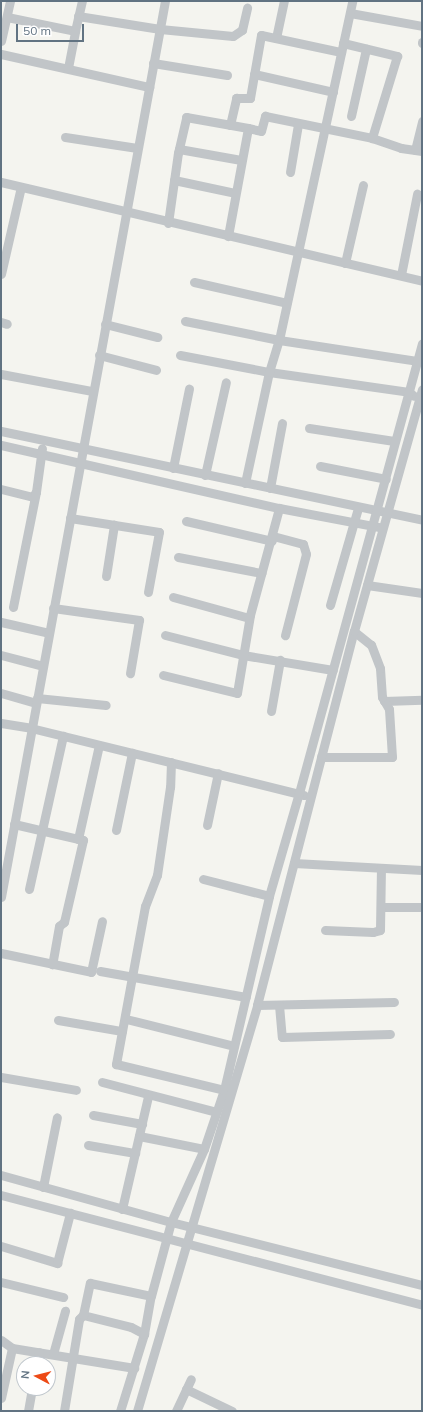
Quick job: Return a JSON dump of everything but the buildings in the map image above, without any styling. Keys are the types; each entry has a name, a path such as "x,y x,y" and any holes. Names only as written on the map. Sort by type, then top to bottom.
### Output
{"street":[{"path":"1,41 4,18 10,1"},
{"path":"68,68 82,1"},
{"path":"1,897 83,449 92,391 165,1"},
{"path":"276,38 284,1"},
{"path":"245,483 269,372 279,340 352,1"},
{"path":"78,16 160,29 238,35 242,30 247,8"},
{"path":"350,13 422,26"},
{"path":"4,18 75,32"},
{"path":"230,125 236,98 250,98 261,35 342,48 366,49 397,56 372,138"},
{"path":"351,116 366,49"},
{"path":"1,54 149,87"},
{"path":"153,63 227,75"},
{"path":"254,74 333,92"},
{"path":"168,223 179,148 186,117 261,131 265,116 372,138 401,148 418,151 422,121"},
{"path":"290,172 298,124"},
{"path":"228,236 248,128"},
{"path":"65,137 137,148"},
{"path":"179,148 242,160"},
{"path":"174,180 235,193"},
{"path":"1,182 125,213 422,281"},
{"path":"346,263 363,185"},
{"path":"1,274 22,188"},
{"path":"401,275 417,194"},
{"path":"194,282 287,303"},
{"path":"185,321 279,340 418,361"},
{"path":"105,324 157,337"},
{"path":"120,1411 144,1334 150,1296 171,1222 204,1149 224,1090 268,896 299,793 386,479 394,441 422,344"},
{"path":"99,355 156,370"},
{"path":"180,355 269,372 409,392 418,401"},
{"path":"1,374 92,391"},
{"path":"205,475 226,382"},
{"path":"172,468 189,389"},
{"path":"137,1411 186,1244 193,1228 257,1005 354,631 419,413 418,401 422,389"},
{"path":"270,488 282,423"},
{"path":"309,428 394,441"},
{"path":"1,431 358,508 422,520"},
{"path":"13,607 36,492 44,441"},
{"path":"1,445 279,508 384,528"},
{"path":"320,466 386,479"},
{"path":"1,489 32,497 36,492"},
{"path":"163,675 237,693 249,618 279,508"},
{"path":"330,605 358,508"},
{"path":"70,518 159,532 148,592"},
{"path":"186,520 303,544 306,554 285,635"},
{"path":"106,576 114,525"},
{"path":"178,557 261,573"},
{"path":"367,585 422,593"},
{"path":"173,597 249,618"},
{"path":"54,608 139,620 130,673"},
{"path":"1,622 49,633"},
{"path":"321,756 392,757 389,709 384,701 380,668 371,645 354,631"},
{"path":"166,635 243,654 333,670"},
{"path":"1,655 43,666"},
{"path":"271,711 280,660"},
{"path":"1,693 36,700 106,705"},
{"path":"384,701 422,700"},
{"path":"1,723 31,728 311,797"},
{"path":"29,889 44,831 63,736"},
{"path":"78,839 99,745"},
{"path":"116,830 132,753"},
{"path":"171,762 170,787 157,875 145,906 126,1019 122,1031 116,1064 224,1090"},
{"path":"208,825 218,773"},
{"path":"14,824 83,840 64,922 59,926 52,964"},
{"path":"294,863 422,870"},
{"path":"324,930 377,932 381,927 382,907 380,868"},
{"path":"203,879 268,896"},
{"path":"382,907 422,907"},
{"path":"1,953 91,972 102,921"},
{"path":"100,971 191,985 246,996"},
{"path":"257,1005 394,1002"},
{"path":"279,1005 282,1037 390,1034"},
{"path":"126,1019 234,1046"},
{"path":"58,1020 122,1031"},
{"path":"1,1076 76,1090"},
{"path":"102,1082 148,1096 216,1112"},
{"path":"122,1209 148,1096"},
{"path":"93,1115 142,1124"},
{"path":"43,1187 57,1117"},
{"path":"139,1136 204,1149"},
{"path":"88,1145 135,1153"},
{"path":"1,1175 193,1228 422,1285"},
{"path":"1,1195 422,1305"},
{"path":"1,1246 57,1263 70,1213"},
{"path":"1,1282 63,1297"},
{"path":"64,1411 75,1357 79,1319 83,1315 90,1282 150,1296"},
{"path":"53,1354 65,1311"},
{"path":"83,1315 131,1327 144,1334"},
{"path":"1,1340 12,1348 75,1357 134,1368"},
{"path":"1,1398 12,1348"},
{"path":"38,1356 39,1352"},
{"path":"176,1411 191,1379"},
{"path":"186,1389 232,1411"},
{"path":"28,1411 31,1396"}]}
